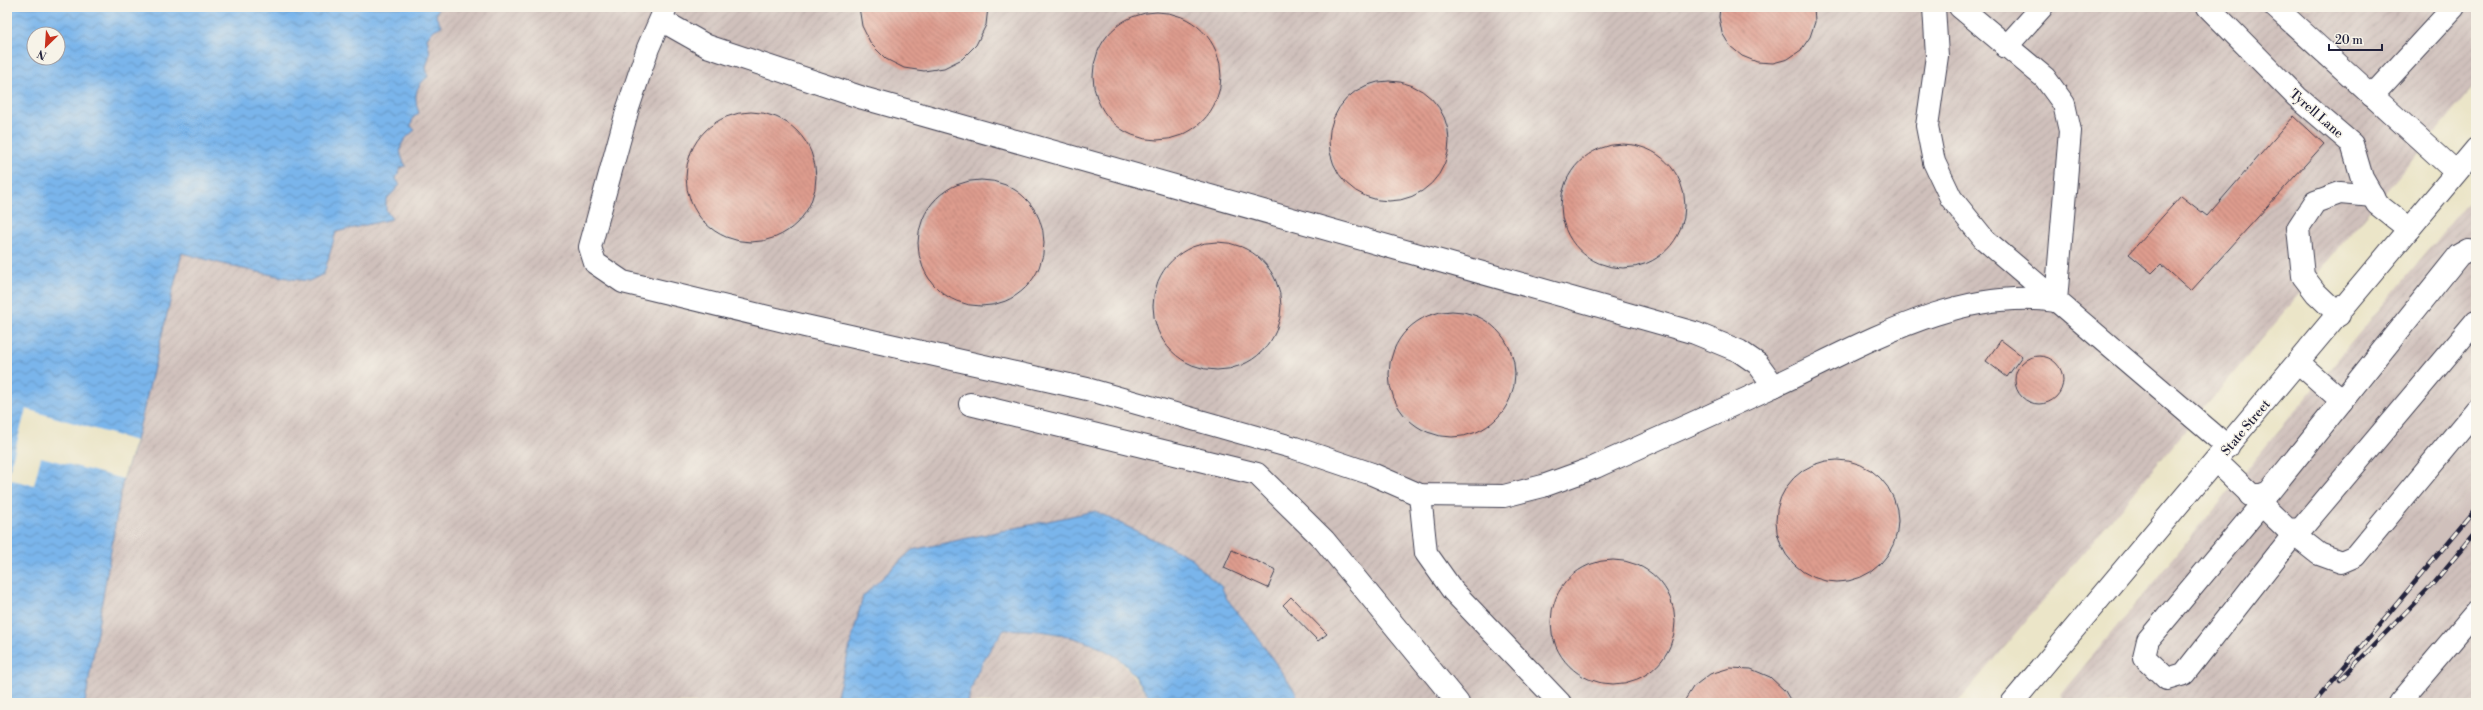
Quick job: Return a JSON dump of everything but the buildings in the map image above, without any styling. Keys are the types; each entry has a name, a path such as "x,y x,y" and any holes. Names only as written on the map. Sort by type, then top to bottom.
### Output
{"street":[{"path":"1934,7 1937,56 1927,126 1934,162 1951,198 1984,239 2056,301 2222,454 2256,500 2291,532 2319,554 2341,562 2355,556 2476,410"},
{"path":"1960,7 2006,47 2046,78 2064,104 2070,131 2056,301"},
{"path":"2006,47 2042,7"},
{"name":"Tyrell Lane","path":"2208,7 2297,97 2352,144 2362,178 2377,204 2410,229"},
{"path":"2274,7 2456,172"},
{"path":"2372,96 2454,7"},
{"path":"1774,386 1758,364 1739,351 1695,333 863,98 707,46 664,13 648,48 628,108 590,247 596,263 623,282 805,326 1087,390 1295,448 1372,474 1420,495 1504,496 1543,486 1593,468 1774,386 1892,331 1945,310 1996,301 2035,298 2056,301"},
{"name":"State Street","path":"2015,702 2476,149"},
{"path":"2339,315 2316,293 2303,276 2298,228 2315,202 2340,193 2372,196"},
{"path":"2476,251 2468,250 2459,255 2269,492 2260,495 2148,640 2144,656 2167,679 2184,674 2291,532 2300,530 2310,521 2476,321"},
{"path":"2299,363 2342,401"},
{"path":"970,404 1257,474 1324,540 1458,703"},
{"path":"1420,495 1426,553 1453,591 1560,703"},
{"path":"2399,703 2476,612"}],"shaded area":[{"path":"438,7 2476,7 2476,84 1957,703 1299,703 1296,693 1256,635 1227,599 1221,585 1201,570 1192,558 1095,511 863,596 835,703 85,703 123,479 136,441 182,253 234,267 292,279 324,273 336,232 392,219 386,210 386,200 399,185 396,179 400,168 406,166 400,155 400,147 413,118 419,113 415,101 416,90 420,83 428,77 426,67 430,54 427,38 434,30"},
{"path":"2476,192 2476,482 2292,703 2065,703 2060,695"},
{"path":"2476,482 2476,526 2331,703 2292,703"},
{"path":"2476,526 2476,703 2331,703"},
{"path":"1004,630 1029,630 1077,638 1116,656 1152,700 1151,703 968,703 970,690 979,670 992,646"}],"water":[{"path":"7,7 438,7 436,17 442,26 434,30 427,38 430,54 426,67 428,77 420,85 416,93 416,102 419,113 413,118 411,126 415,130 403,142 400,150 406,166 400,168 396,179 400,185 386,200 386,210 392,219 336,232 324,274 309,281 234,267 182,253 136,441 123,479 85,703 7,703"},
{"path":"1095,511 1192,558 1201,570 1221,586 1227,599 1256,635 1296,693 1299,703 1151,703 1152,700 1125,664 1120,659 1103,649 1076,638 1047,632 1032,630 1004,630 992,646 977,674 968,703 835,703 863,596 912,550"}],"pier":[{"path":"26,409 136,441 123,479 41,457 34,485 7,479"}],"railway":[{"path":"2314,703 2476,509"},
{"path":"2340,680 2431,586 2476,532"}]}
